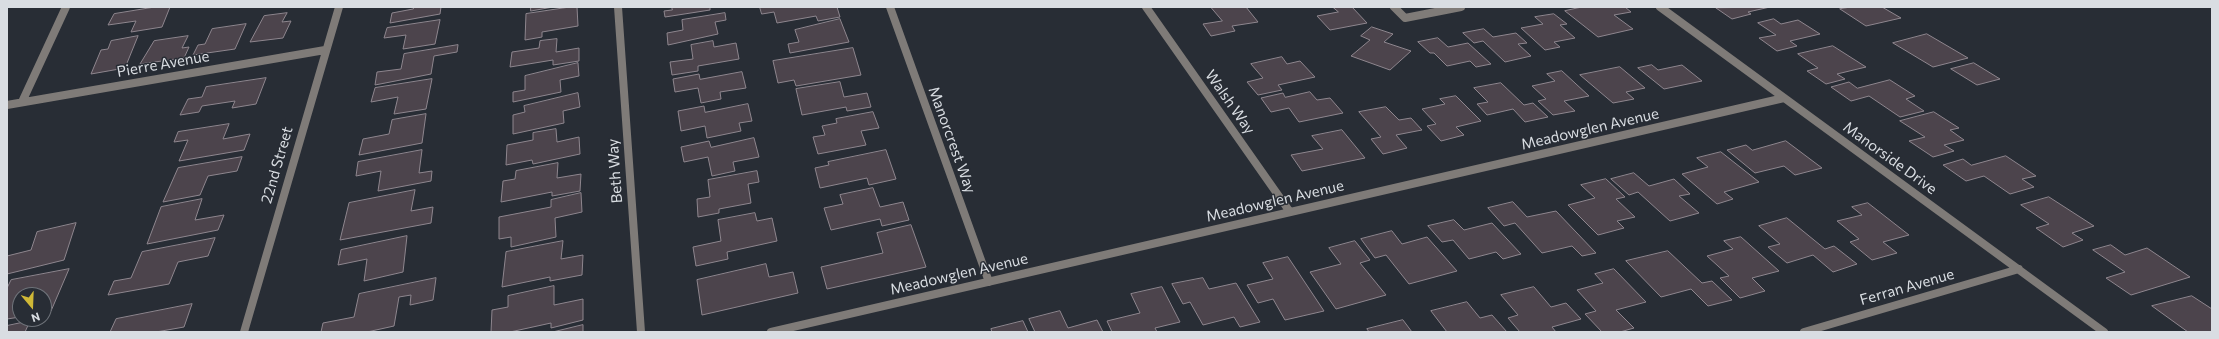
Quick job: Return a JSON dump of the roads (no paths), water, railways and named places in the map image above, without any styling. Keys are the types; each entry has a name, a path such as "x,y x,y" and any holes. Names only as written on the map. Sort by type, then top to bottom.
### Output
{"street":[{"path":"22,102 66,7"},
{"name":"22nd Street","path":"244,332 324,50 339,7"},
{"name":"Beth Way","path":"618,7 641,332"},
{"name":"Manorcrest Way","path":"890,7 988,282"},
{"name":"Walsh Way","path":"1146,7 1290,212"},
{"path":"1394,7 1405,18 1461,7"},
{"name":"Manorside Drive","path":"1660,7 2104,332"},
{"name":"Pierre Avenue","path":"7,105 324,50"},
{"name":"Meadowglen Avenue","path":"772,332 1784,98"},
{"name":"Ferran Avenue","path":"1804,332 2019,270"}]}
